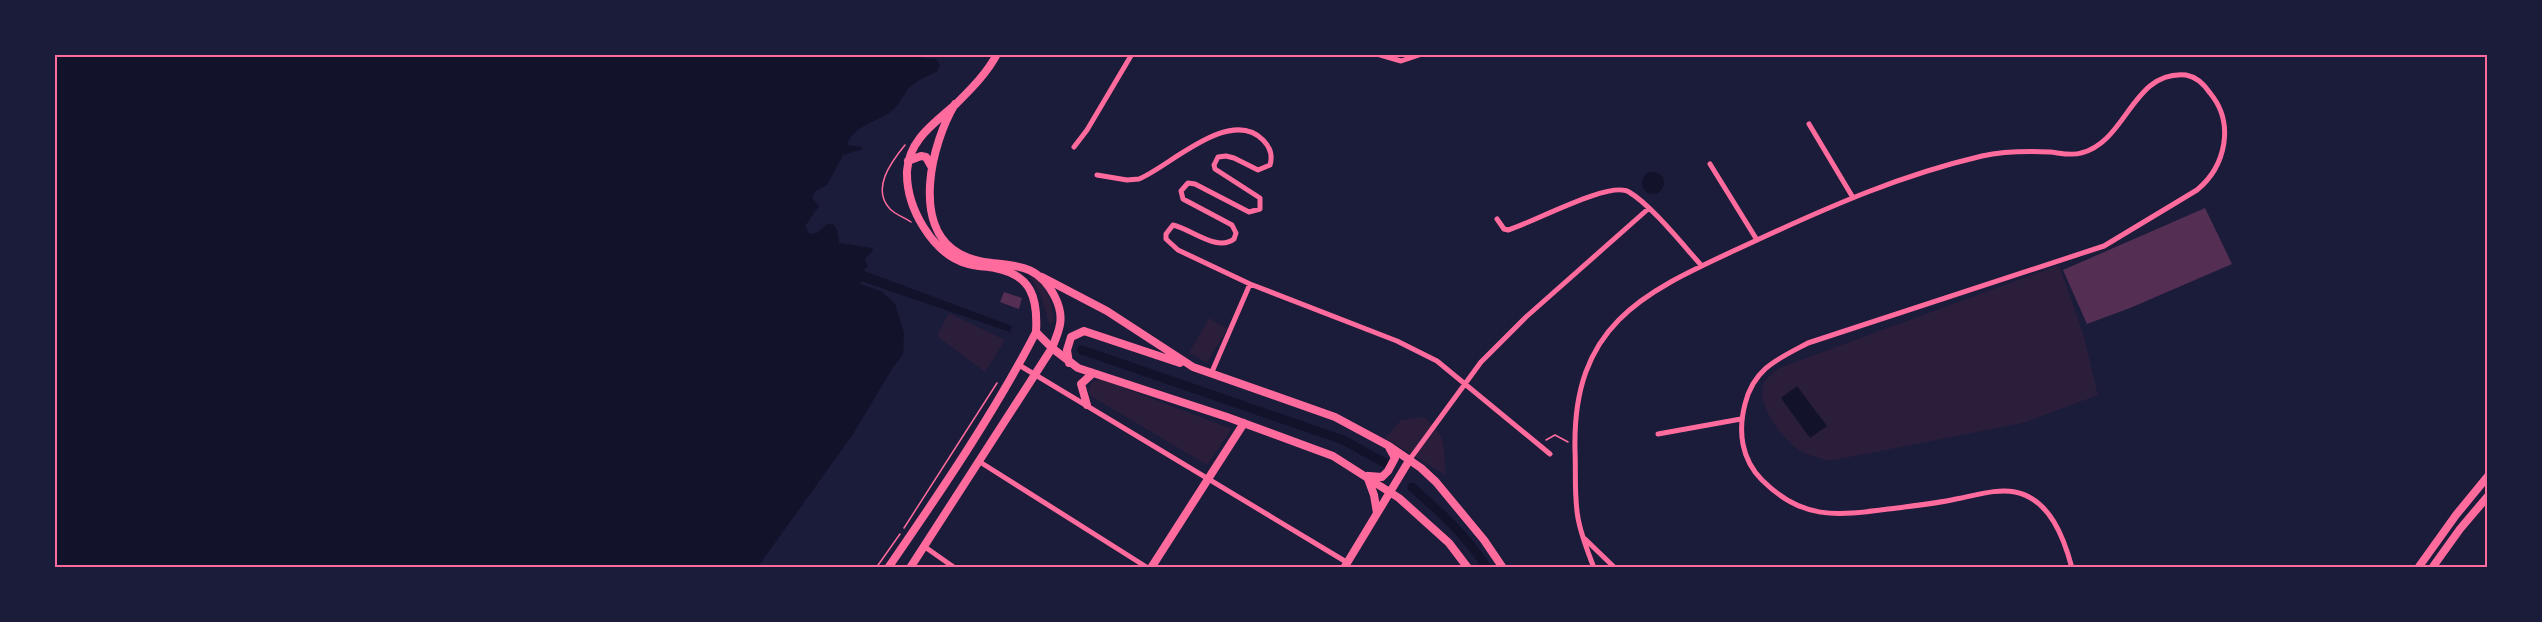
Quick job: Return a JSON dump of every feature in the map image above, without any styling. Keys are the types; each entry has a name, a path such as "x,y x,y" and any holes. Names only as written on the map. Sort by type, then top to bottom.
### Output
{"main road":[{"path":"888,568 1019,364 1036,332 1035,301 1028,286 1007,271 970,265 957,260 945,251 924,227 910,198 907,180 908,161 912,148 988,70 997,54"},
{"path":"955,104 939,135 931,166 933,216 951,248 969,258 1015,265 1036,272 1107,311 1193,367"},
{"path":"908,161 921,156 926,158 931,166"},
{"path":"910,568 1052,348 1061,328 1062,319 1058,302 1042,277"},
{"path":"1036,332 1069,363 1333,456 1390,491 1449,543 1468,568"},
{"path":"1069,363 1067,350 1071,337 1084,332 1193,367 1335,417 1410,459 1436,482 1450,497 1503,568"},
{"path":"1087,405 1081,384 1093,373"},
{"path":"1150,568 1244,423"},
{"path":"1367,476 1382,477 1388,471 1395,458 1389,446"},
{"path":"1347,566 1410,459"},
{"path":"1367,476 1374,495 1377,513"},
{"path":"2418,568 2456,515 2488,477"},
{"path":"2432,568 2460,529 2488,496"}],"street":[{"path":"1074,147 1087,130 1132,54"},
{"path":"1377,54 1401,60 1422,54"},
{"path":"1594,568 1583,538 1577,507 1575,443 1577,405 1584,373 1594,350 1608,330 1623,316 1663,284 1852,196 1909,176 2000,153 2081,154 2095,147 2115,130 2145,89 2173,76 2186,75 2198,79 2217,100 2225,119 2220,157 2208,180 2104,246 1808,344 1778,358 1761,371 1748,391 1741,419 1743,449 1754,471 1788,502 1832,515 1945,501 1986,493 2015,492 2042,507 2050,515 2065,542 2072,568"},
{"path":"1809,124 1852,196"},
{"path":"1097,175 1127,180 1139,178 1196,144 1218,134 1242,131 1254,133 1263,139 1270,149 1272,158 1270,165 1266,168 1258,170 1226,156 1214,161 1215,169 1260,198 1261,205 1256,211 1249,212 1195,184 1188,183 1181,191 1183,199 1188,203 1232,225 1236,230 1234,239 1225,244 1216,242 1173,225 1166,234 1166,239 1178,250 1250,284 1397,341 1437,361 1550,454"},
{"path":"1710,164 1757,240"},
{"path":"1497,219 1504,229 1508,230 1594,195 1620,189 1629,192 1648,209 1701,265"},
{"path":"1410,459 1480,362 1526,317 1648,209"},
{"path":"1211,374 1250,284"},
{"path":"1019,364 1208,478 1347,566"},
{"path":"1658,434 1741,419"},
{"path":"980,462 1150,568"},
{"path":"1583,538 1615,568"},
{"path":"925,547 955,568"}],"path":[{"path":"910,138 886,171 882,182 882,194 892,211 915,225"},
{"path":"876,568 999,380"},
{"path":"1539,445 1555,435 1563,437 1569,443"}],"shaded area":[{"path":"54,54 913,54 936,59 940,65 937,71 912,85 898,105 887,115 860,129 850,138 847,145 863,149 843,155 827,185 815,191 812,198 819,206 805,226 810,234 817,233 827,224 833,224 837,230 839,243 872,248 873,250 865,259 868,268 864,271 1012,326 1010,332 861,281 860,284 881,291 895,304 904,333 903,354 853,434 757,568 54,568"},
{"path":"1653,172 1663,179 1664,183 1657,193 1653,194 1643,187 1642,183 1649,173"},
{"path":"2059,265 2083,333 2098,395 2023,423 1829,461 1795,447 1772,421 1763,400 1762,390 1765,381 1779,368"},
{"path":"1030,276 1041,283 1048,294 1054,320 1050,326 1041,296"},
{"path":"949,313 1005,340 985,372 938,337"},
{"path":"1209,318 1227,329 1207,363 1189,353"},
{"path":"1100,379 1232,429 1207,465 1091,396 1088,390 1092,382"},
{"path":"1797,386 1827,426 1810,438 1781,398"},
{"path":"1424,417 1437,430 1443,442 1445,475 1385,438 1401,420"}],"building":[{"path":"2205,208 2232,264 2087,324 2063,270"},
{"path":"1004,292 1022,298 1019,309 1000,302"}],"waterway":[{"path":"1082,350 1343,440 1385,463"},
{"path":"1412,487 1462,535 1487,568"}]}
